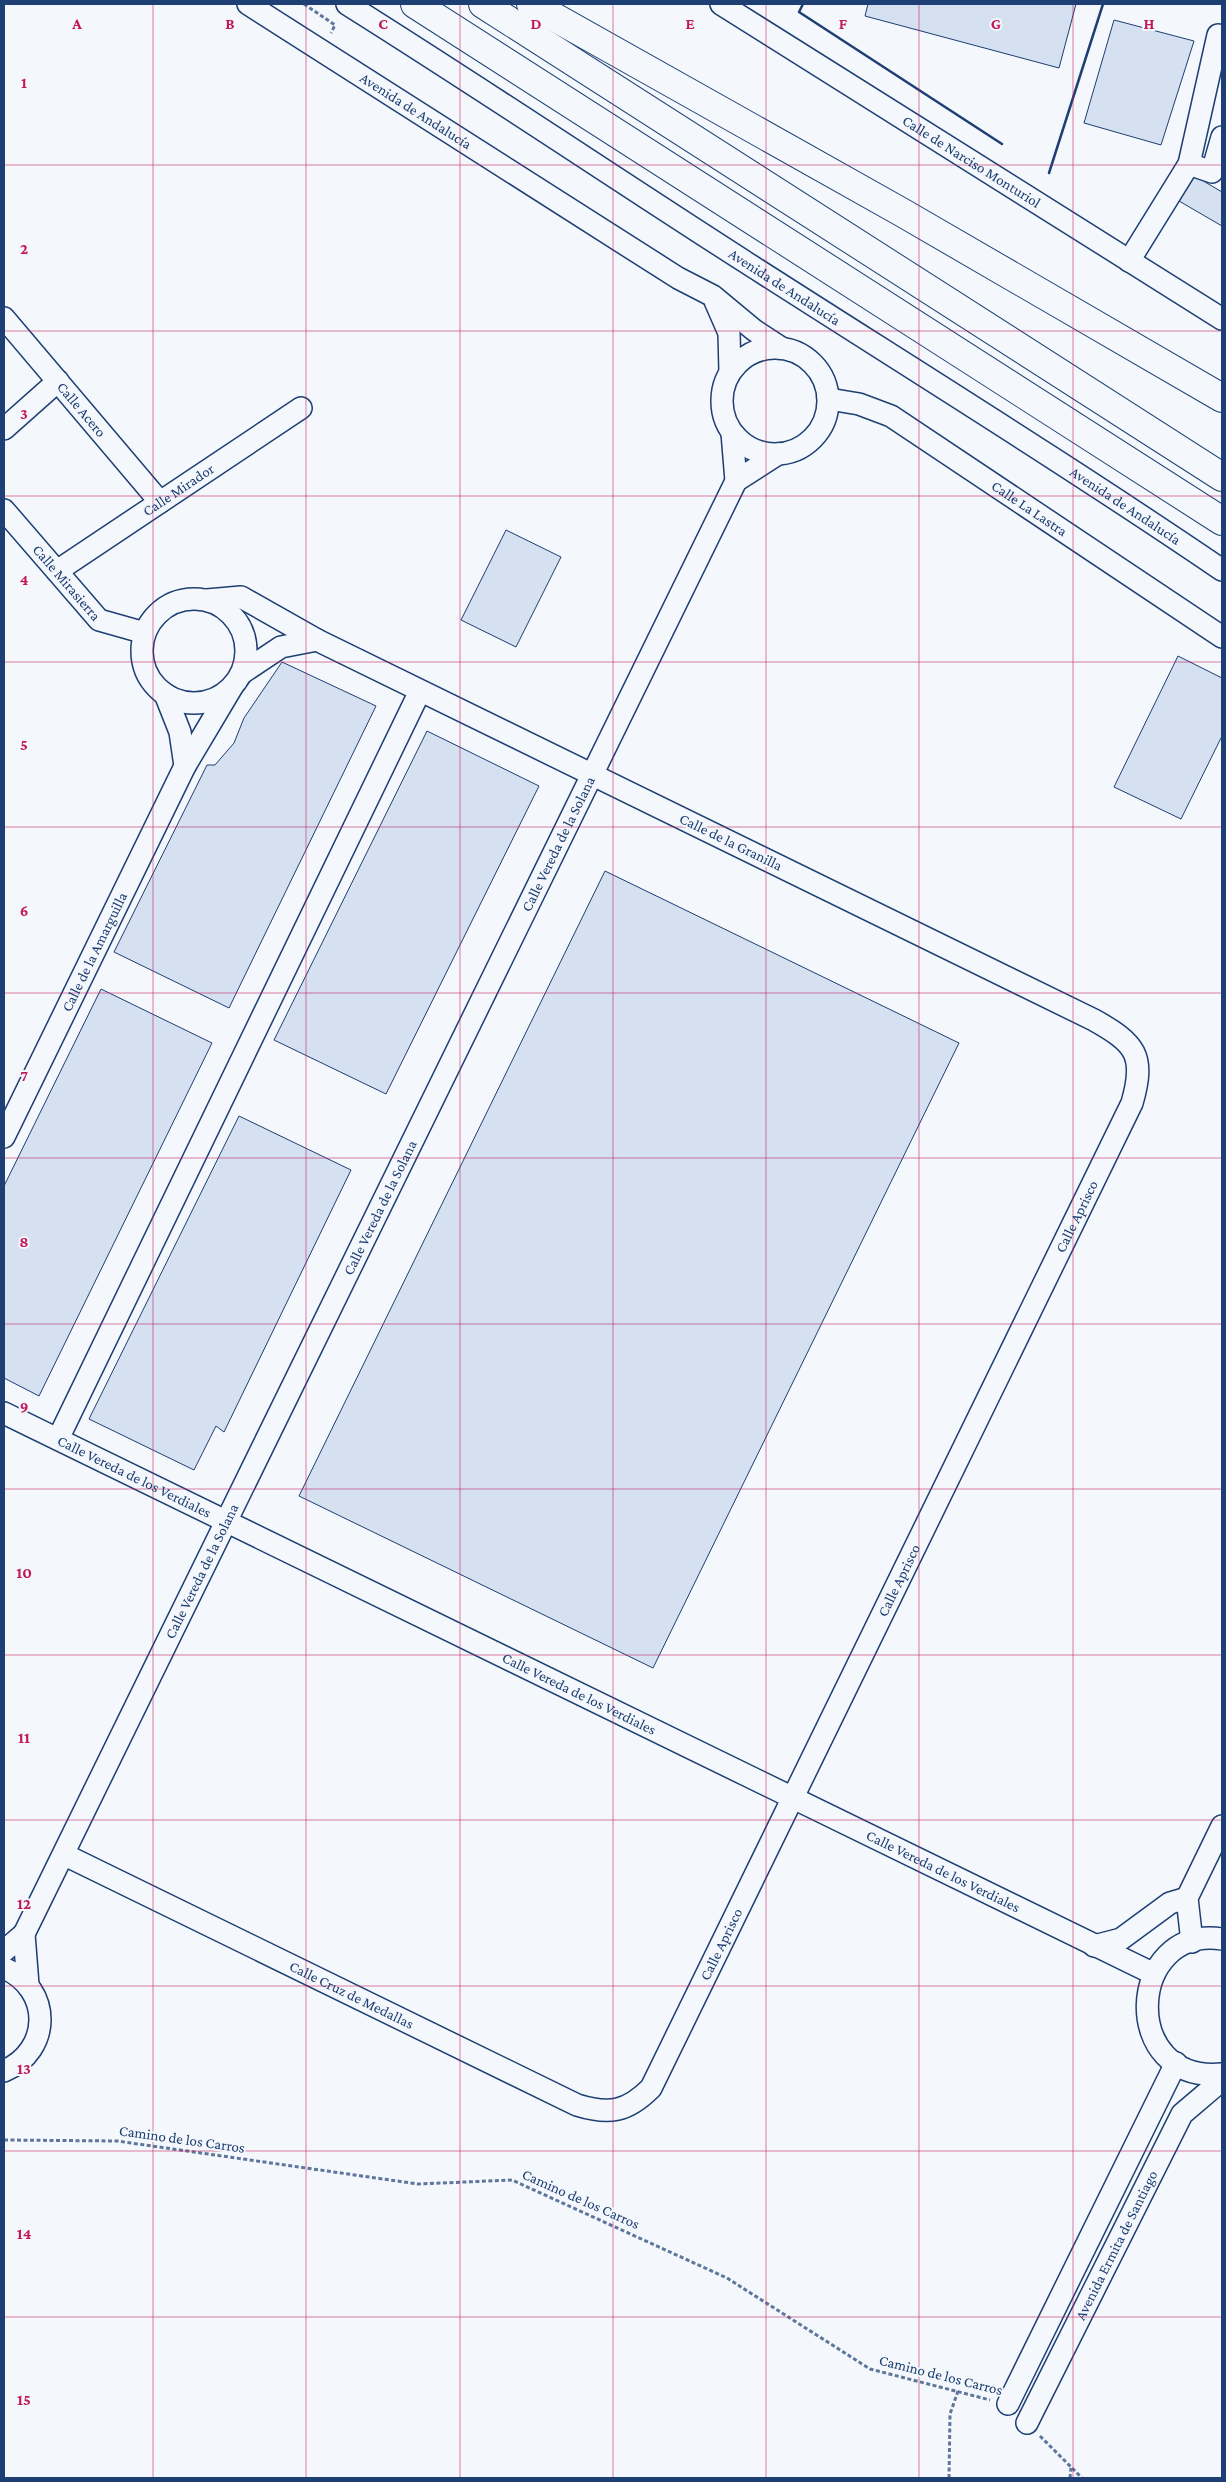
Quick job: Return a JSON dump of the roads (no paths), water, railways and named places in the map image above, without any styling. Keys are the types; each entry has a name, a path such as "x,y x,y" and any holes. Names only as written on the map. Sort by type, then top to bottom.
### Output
{"highway":[{"path":"415,4 1222,521"},
{"path":"483,4 1222,477"},
{"path":"531,4 903,213 1222,398"}],"street":[{"name":"Avenida de Andalucía","path":"248,4 678,278 713,296 754,330 780,347"},
{"name":"Avenida de Andalucía","path":"347,4 455,72 746,262 1098,486 1222,570"},
{"name":"Calle de Narciso Monturiol","path":"721,4 1222,320"},
{"path":"1129,261 1189,164 1218,35 1222,37"},
{"path":"1189,164 1212,172 1222,137"},
{"path":"713,296 729,333 730,372"},
{"name":"Calle Acero","path":"4,318 160,502"},
{"path":"780,347 795,350 808,358 819,370 826,383 829,399 827,415 820,430 809,443 794,451 778,454 752,449 741,443 732,433 724,419 721,403 723,387 730,372 751,352 765,348 780,347"},
{"path":"4,429 58,381"},
{"name":"Calle La Lastra","path":"829,399 859,404 890,416 1222,637"},
{"name":"Calle Mirador","path":"57,572 301,408"},
{"path":"732,433 736,481 778,454"},
{"name":"Calle Vereda de la Solana","path":"4,1952 24,1934 65,1855 736,481"},
{"name":"Calle Mirasierra","path":"4,510 99,620 145,633"},
{"name":"Calle de la Granilla","path":"207,600 241,597 317,640 1094,1020 1119,1034 1137,1055"},
{"path":"237,680 247,655 245,636 237,620 224,607 207,600 191,598 176,601 163,609 152,620 145,633 142,650 144,667 153,683 165,694 182,702 200,703 217,698 280,647 317,640"},
{"name":"Calle de la Amarguilla","path":"4,1137 185,766 237,680"},
{"path":"58,1439 420,691"},
{"path":"165,694 180,732 185,766"},
{"name":"Calle Aprisco","path":"640,2099 651,2088 1132,1103 1139,1079 1137,1055"},
{"name":"Calle Vereda de los Verdiales","path":"4,1413 1154,1974"},
{"path":"1192,1942 1187,1898 1222,1826"},
{"name":"Calle Cruz de Medallas","path":"65,1855 578,2105 599,2112 620,2110 640,2099"},
{"path":"1094,1946 1120,1939 1170,1903 1187,1898"},
{"path":"24,1934 28,1985"},
{"path":"1222,1939 1213,1938 1192,1942 1177,1949 1164,1960 1154,1974 1147,1993 1148,2019 1151,2032 1161,2050 1176,2063 1193,2071 1211,2075 1222,2074"},
{"path":"4,1968 16,1973 28,1985 37,2001 40,2020 37,2038 28,2054 14,2067 4,2071"},
{"name":"Avenida Ermita de Santiago","path":"1008,2404 1176,2063"},
{"name":"Avenida Ermita de Santiago","path":"1027,2424 1182,2114 1222,2080"}]}
